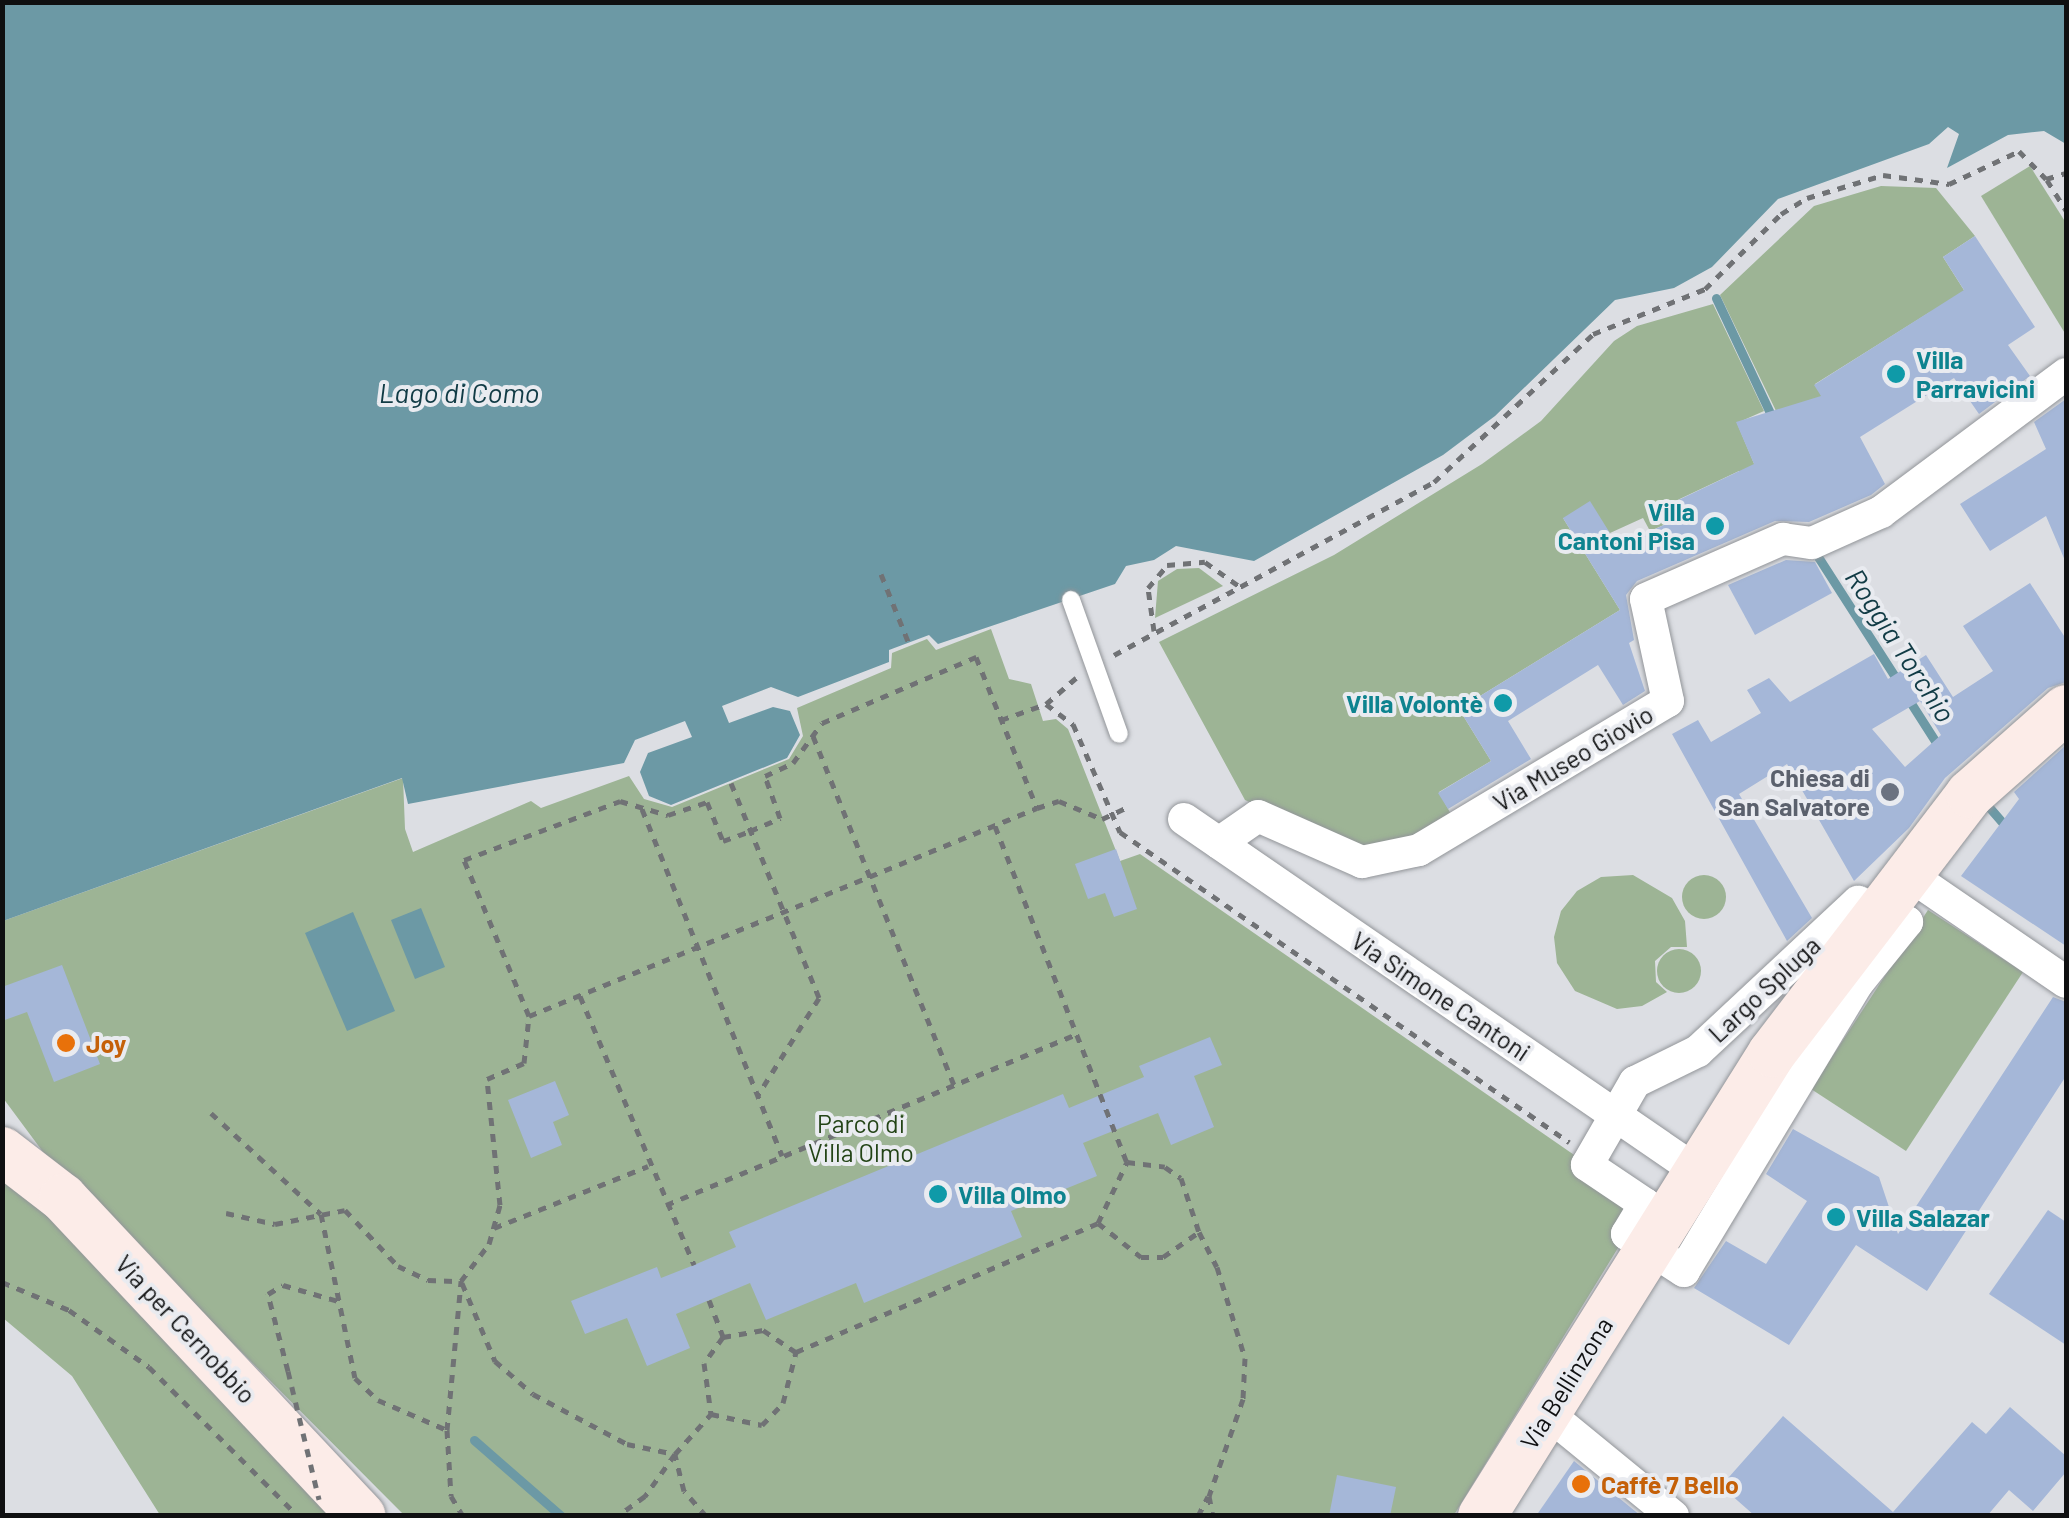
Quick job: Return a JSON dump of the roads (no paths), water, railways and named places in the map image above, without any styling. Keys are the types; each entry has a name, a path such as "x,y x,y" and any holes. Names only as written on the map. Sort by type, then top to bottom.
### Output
{"main road":[{"path":"1878,910 1970,794 2066,709"},
{"name":"Largo Spluga","path":"1650,1250 1772,1053 1878,910"},
{"name":"Via per Cernobbio","path":"2,1151 63,1198 341,1508"},
{"name":"Via Bellinzona","path":"1482,1516 1650,1250"}],"street":[{"name":"Via Museo Giovio","path":"1219,844 1258,816 1362,862 1419,850 1668,702 1646,599 1782,540 1812,543 1880,512 2066,374"},
{"name":"Via Simone Cantoni","path":"1184,819 1698,1172"},
{"path":"1908,874 2066,982"},
{"name":"Largo Spluga","path":"1650,1250 1627,1234 1645,1204 1587,1165 1634,1082 1698,1051 1858,902 1878,910"},
{"path":"1650,1250 1684,1271 1857,984 1907,922 1878,910"},
{"path":"1547,1413 1673,1516"}],"lane":[{"path":"1071,600 1119,734"}],"water":[{"name":"Lago di Como","path":"3,3 2066,3 2066,144 2044,131 2008,135 1947,168 1959,134 1948,127 1929,144 1778,199 1712,267 1674,288 1615,300 1495,416 1443,455 1254,561 1176,546 1154,560 1126,566 1115,584 938,644 929,635 889,650 889,662 798,697 771,687 722,706 729,723 773,707 790,711 800,735 787,758 671,805 649,796 640,772 648,753 692,737 685,721 635,740 624,763 408,804 402,778 3,921"},
{"path":"421,908 445,967 415,979 391,920"},
{"path":"353,912 395,1011 347,1031 305,933"}],"waterway":[{"name":"Roggia Torchio","path":"1716,298 1774,421"},
{"name":"Roggia Torchio","path":"1813,549 1899,683"},
{"name":"Roggia Torchio","path":"1907,697 1939,747"},
{"name":"Roggia Torchio","path":"1982,799 2008,829"},
{"path":"474,1440 561,1516"}],"place":[{"name":"Villa Parravicini","path":"1896,374"},
{"name":"Villa Cantoni Pisa","path":"1715,526"},
{"name":"Villa Volontè","path":"1503,703"},
{"name":"Chiesa di San Salvatore","path":"1890,792"},
{"name":"Joy","path":"66,1043"},
{"name":"Villa Olmo","path":"938,1194"},
{"name":"Villa Salazar","path":"1836,1217"},
{"name":"Caffè 7 Bello","path":"1581,1484"}],"park label":[{"name":"Parco di Villa Olmo","path":"861,1138"}]}
